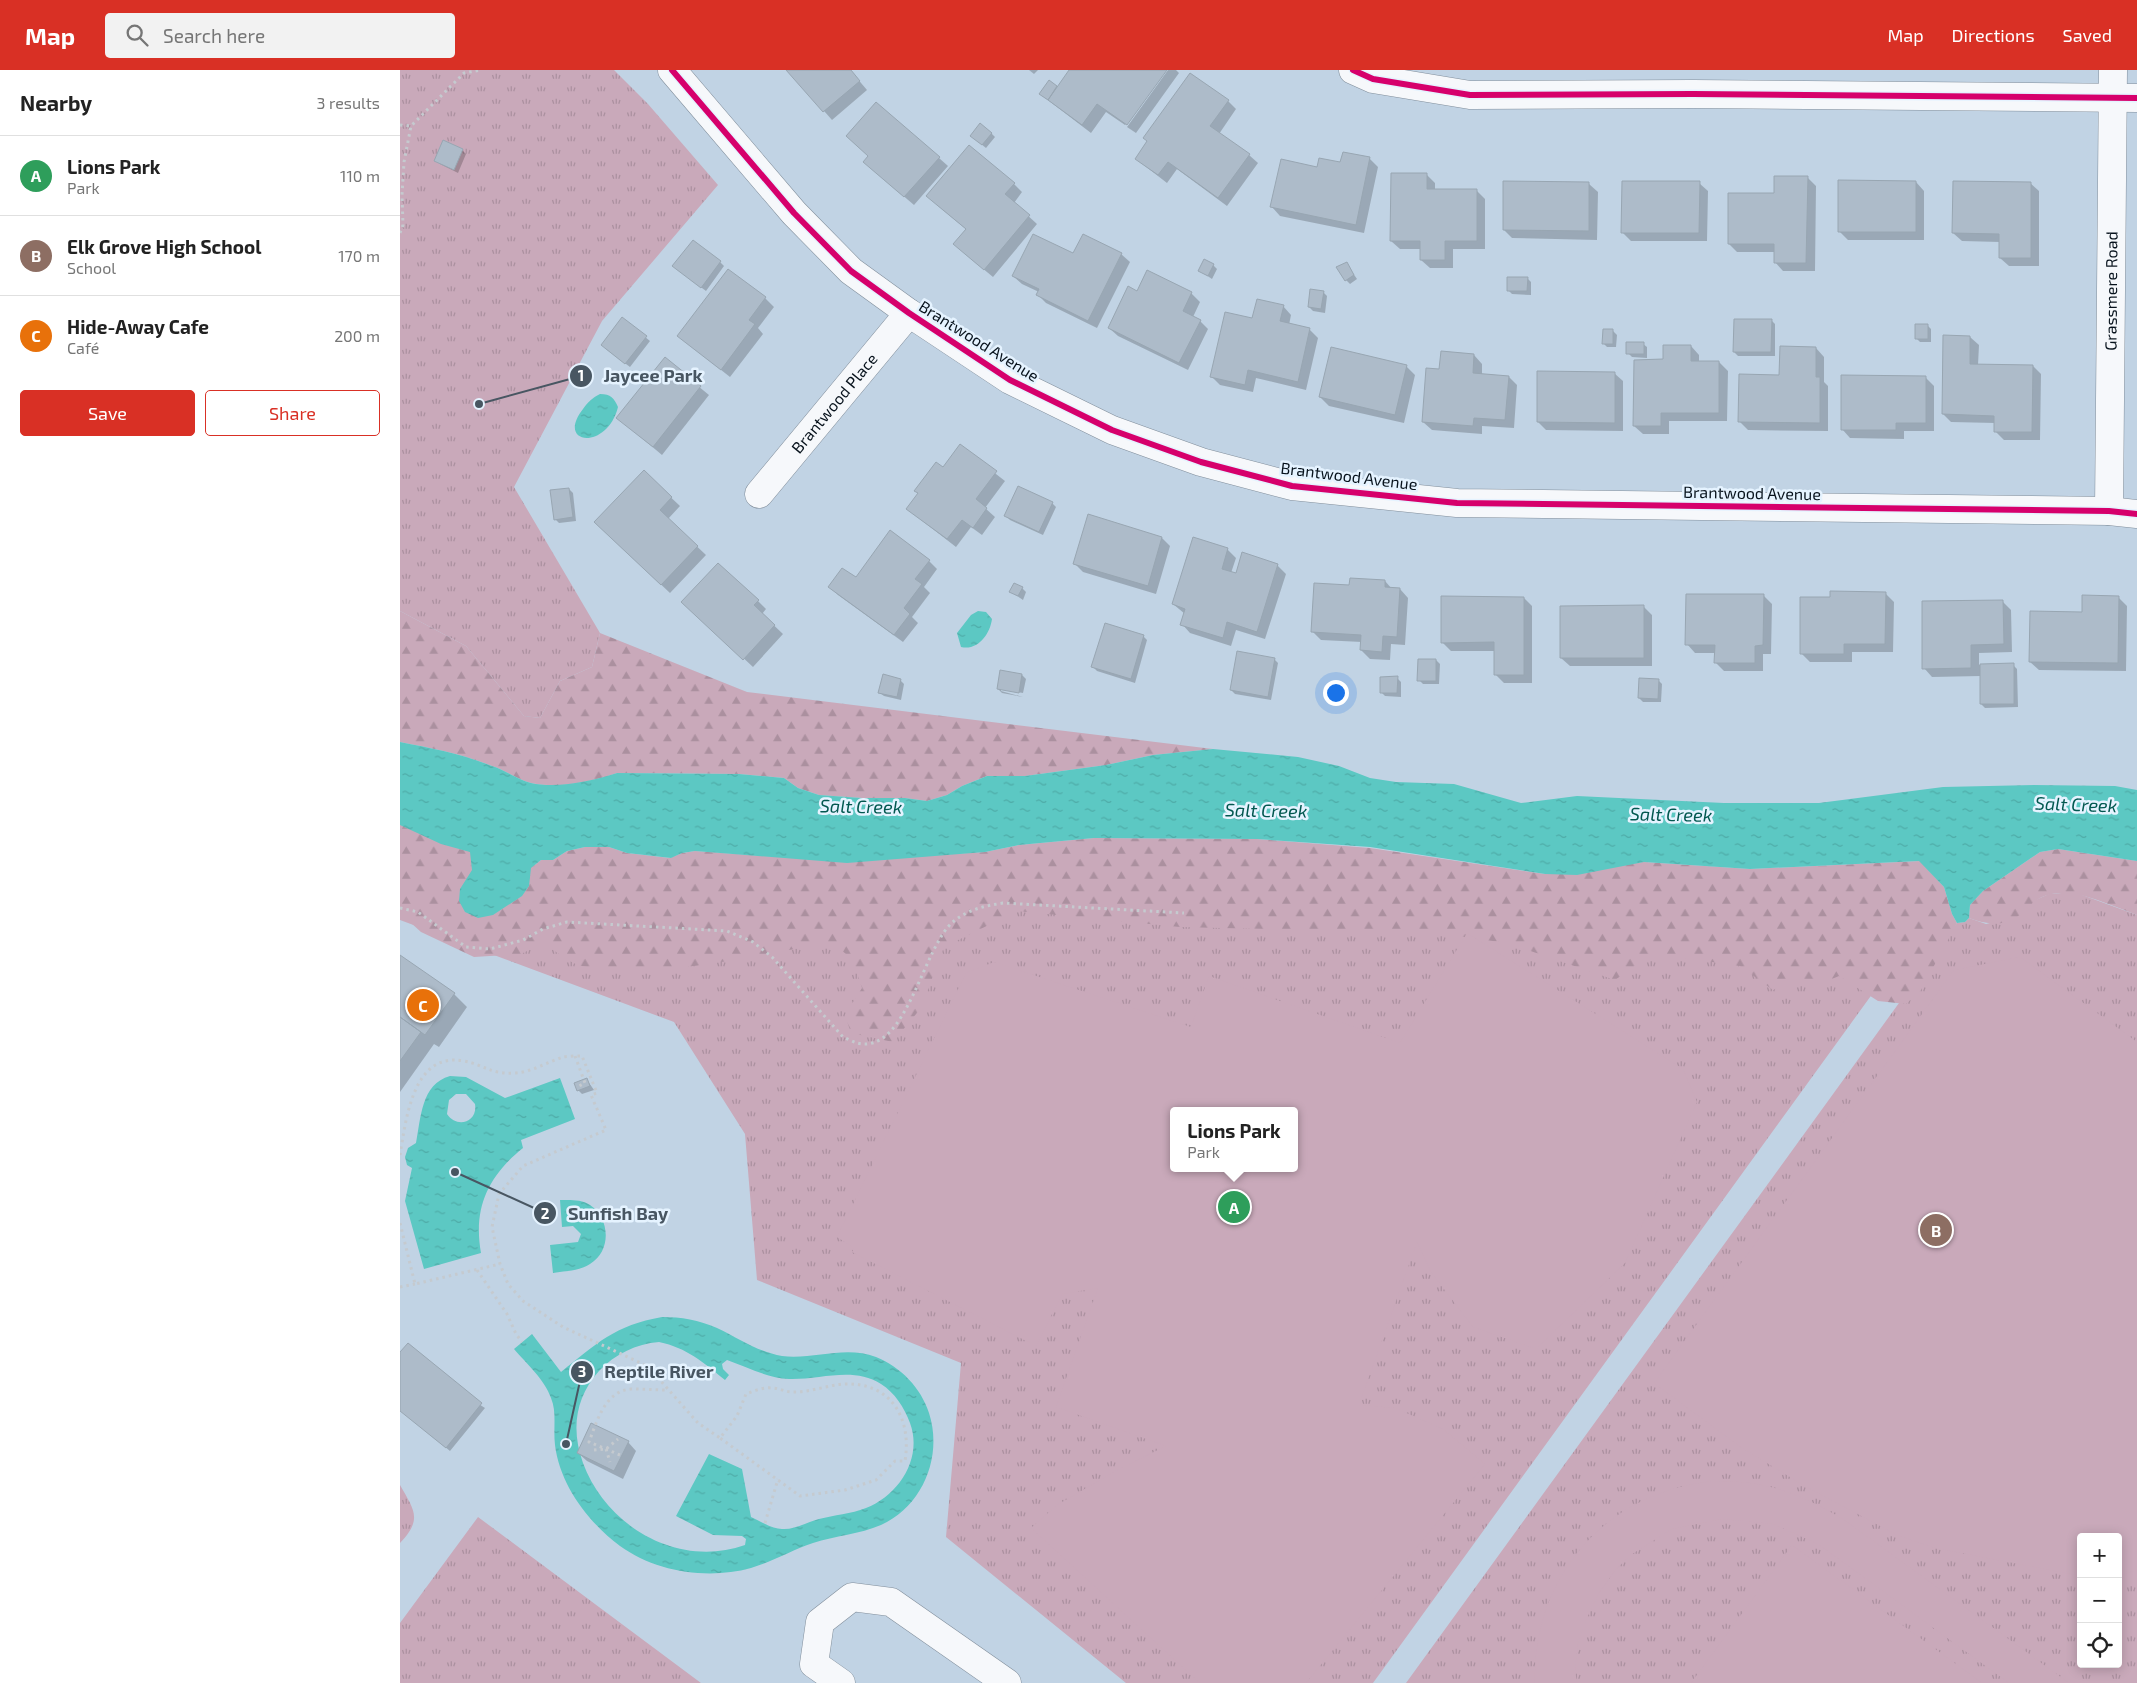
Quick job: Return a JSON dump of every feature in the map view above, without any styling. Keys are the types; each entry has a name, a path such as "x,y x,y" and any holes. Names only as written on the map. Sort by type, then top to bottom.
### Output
{"street":[{"name":"Brantwood Avenue","path":"672,70 794,213 851,271 908,313 1010,380 1112,430 1201,462 1292,486 1457,503 2109,511 2137,514"},
{"path":"1353,70 1373,80 1470,95 1693,94 2124,98"},
{"name":"Grassmere Road","path":"2109,511 2124,98 2113,70"},
{"name":"Brantwood Place","path":"759,494 908,313"},
{"path":"841,1683 814,1664 820,1622 852,1596 891,1602 1007,1683"}],"path":[{"path":"400,234 403,225 401,178 411,126 464,73 481,70"},
{"path":"400,125 411,126"},
{"path":"400,908 418,912 466,947 490,949 523,940 543,929 566,922 727,931 753,942 772,957 843,1037 858,1044 874,1042 887,1035 901,1019 936,944 952,922 977,908 1003,903 1184,913"},
{"path":"400,1155 410,1103 419,1082 433,1066 451,1059 467,1061 494,1073 517,1073 565,1056 582,1056 596,1093 591,1095 606,1130 523,1166 499,1194 492,1227 500,1264 508,1284 523,1300 563,1327 643,1364 698,1423 800,1496 845,1490 876,1480 895,1461 905,1461 907,1449 906,1428 896,1408 884,1393 862,1385 844,1384 793,1393 772,1388 746,1394 738,1416 720,1438"},
{"path":"575,1056 585,1084 579,1086"},
{"path":"400,1223 415,1284"},
{"path":"400,1287 500,1264"},
{"path":"477,1270 507,1314 516,1334 522,1342"},
{"path":"620,1455 589,1442 606,1402 615,1395 630,1389 668,1390"},
{"path":"594,1450 606,1449 618,1439"},
{"path":"606,1449 610,1462"},
{"path":"765,1523 778,1480"}],"green space":[{"path":"400,70 614,70 648,104 718,185 602,321 514,487 600,633 592,667 560,681 540,718 524,716 466,646 400,611"},
{"path":"400,611 466,646 524,716 540,718 560,681 592,667 600,633 747,692 1213,749 1153,755 1106,765 1025,776 987,776 962,786 947,795 927,801 905,798 819,795 798,788 784,778 739,774 617,773 575,784 542,785 521,780 497,768 469,758 400,742"},
{"path":"400,822 581,879 1915,935 1373,1683 1126,1683 946,1537 961,1363 757,1280 745,1134 674,1022 400,920"},
{"path":"400,825 441,844 470,852 472,870 460,889 493,915 522,896 529,886 531,868 541,860 553,860 567,851 585,847 609,847 627,853 670,858 682,853 695,851 779,857 936,855 985,852 1019,845 1094,838 1257,839 1370,848 1545,874 1644,862 1750,869 1920,861 1944,887 1952,914 1957,923 1921,990 1906,1004 1878,1001 1839,976 1822,983 1796,979 1773,990 1740,966 1691,959 1646,958 1615,980 1507,943 1435,933 1180,927 1017,911 944,947 921,1008 893,1042 851,1033 845,1015 862,988 853,960 833,943 707,964 642,971 611,970 578,965 543,943 521,954 474,957 421,932 400,913"},
{"path":"2058,849 2137,861 2137,915 2081,895 2059,893 2038,899 2017,917 2005,922 1987,923 1969,918 1970,905 1983,891 2040,852"},
{"path":"2074,892 2137,915 2137,1683 1406,1683 1957,923 1965,922 1969,918 1986,924 2017,916 2031,902 2049,894"},
{"path":"1467,933 1683,1069 1697,1102 1625,1263 1536,1349 1473,1327 1431,1272 1417,1242 1359,1405 1395,1408 1443,1429 1485,1464 1306,1683 1200,1683 1031,1528 1057,1505 1119,1469 1166,1446 1056,1407 1098,1288 1062,1294 1036,1346 852,1252 854,1248 837,1237 966,973 994,962 1191,1027 1209,976 1400,1043"},
{"path":"2020,957 2137,1042 2137,1570 2122,1575 2122,1533 2077,1533 2077,1575 1935,1548 1897,1535 1803,1485 1739,1446 1654,1383 1954,970"},
{"path":"1716,1481 1752,1483 1782,1490 1812,1502 1843,1519 2069,1683 2009,1683 1818,1544 1773,1524 1722,1519 1672,1529 1629,1556 1614,1572 1599,1593 1586,1620 1578,1644 1575,1670 1577,1683 1535,1683 1537,1644 1547,1607 1562,1574 1584,1545 1610,1520 1642,1501 1677,1488"},
{"path":"400,1485 412,1508 414,1521 407,1535 400,1543"},
{"path":"478,1517 701,1683 400,1683 400,1623"},
{"path":"1792,1545 1982,1683 1691,1683"}],"water":[{"path":"600,394 612,397 618,407 612,421 604,431 595,436 586,438 579,436 575,430 576,421 587,404"},
{"path":"978,611 986,612 992,619 989,630 978,644 967,648 961,647 957,633 971,615"},
{"name":"Salt Creek","path":"400,742 469,758 497,768 526,782 541,785 563,785 597,779 617,773 739,774 784,778 798,788 819,795 905,798 927,801 947,795 962,786 987,776 1025,776 1106,765 1153,755 1213,749 1298,757 1339,766 1370,778 1396,782 1454,784 1521,803 1577,796 1724,803 1819,803 1943,787 2115,786 2137,790 2137,861 2058,849 2040,852 1983,891 1970,905 1969,918 1965,922 1957,923 1952,914 1944,887 1919,861 1750,869 1644,862 1577,875 1545,874 1370,847 1257,839 1094,838 1019,845 985,852 847,863 695,851 682,853 671,858 627,853 609,847 585,847 567,851 553,860 541,860 531,868 529,886 522,896 493,915 478,918 465,912 459,901 460,889 472,870 470,852 441,844 400,825"},
{"path":"450,1076 466,1077 505,1098 560,1078 575,1119 521,1140 523,1148 501,1170 486,1194 479,1222 481,1253 424,1269 405,1201 412,1168 407,1165 405,1157 408,1148 416,1143 421,1113 428,1094 440,1080","holes":["456,1094 466,1094 475,1104 473,1115 470,1119 461,1122 451,1119 447,1114 449,1100"]},
{"path":"560,1200 575,1200 590,1205 602,1218 606,1234 602,1251 590,1264 577,1269 553,1273 550,1245 578,1242 581,1234 573,1226 562,1227"},
{"path":"662,1317 697,1321 717,1328 756,1348 782,1356 794,1357 853,1352 876,1357 894,1366 909,1379 921,1395 929,1413 933,1429 931,1462 926,1478 918,1493 908,1506 881,1525 865,1531 813,1543 751,1568 735,1572 700,1573 683,1571 666,1568 634,1555 620,1546 597,1526 569,1488 558,1460 555,1445 553,1403 540,1378 514,1349 532,1334 561,1372 607,1337 631,1325","holes":["659,1342 694,1356 725,1380 729,1375 723,1369 722,1364 727,1360 781,1378 801,1379 848,1375 859,1376 881,1384 898,1401 910,1423 913,1449 905,1474 889,1494 866,1508 787,1529 778,1529 751,1517 742,1469 709,1454 676,1516 713,1535 742,1536 746,1539 745,1545 720,1551 695,1551 670,1546 648,1537 627,1523 609,1506 594,1486 579,1451 576,1427 580,1403 585,1392 591,1381 605,1365 626,1351 642,1345"]}],"building":[{"path":"786,70 851,70 860,81 823,112"},
{"path":"1069,70 1167,70 1127,125 1097,104 1082,125 1048,100"},
{"path":"1190,73 1229,100 1210,126 1250,154 1218,198 1168,162 1158,175 1135,159 1147,141 1143,138"},
{"path":"1049,80 1057,86 1048,100 1039,94"},
{"path":"876,102 940,157 904,197 863,162 868,156 846,136"},
{"path":"980,123 992,133 982,145 970,136"},
{"path":"443,140 463,149 454,170 434,161"},
{"path":"969,145 1015,183 1005,194 1030,215 984,270 953,244 966,229 926,196"},
{"path":"1343,152 1370,157 1356,225 1270,207 1281,159 1317,167 1319,158 1340,162"},
{"path":"1391,173 1427,173 1427,189 1477,189 1477,241 1445,241 1445,260 1420,260 1420,241 1390,241"},
{"path":"1774,176 1808,176 1806,263 1774,263 1774,244 1728,244 1728,193 1774,193"},
{"path":"1838,180 1916,181 1916,232 1838,232"},
{"path":"1503,181 1589,182 1589,231 1503,230"},
{"path":"1622,181 1700,181 1699,233 1621,233"},
{"path":"1953,181 2031,182 2031,258 1999,258 1999,234 1952,233"},
{"path":"1033,234 1073,253 1083,234 1122,253 1088,321 1036,295 1039,289 1012,276"},
{"path":"693,240 721,261 701,288 672,266"},
{"path":"1204,259 1214,264 1208,276 1198,271"},
{"path":"1347,262 1354,275 1345,281 1336,267"},
{"path":"728,269 766,297 749,320 755,324 721,370 677,336"},
{"path":"1147,270 1192,292 1183,311 1201,320 1179,363 1108,328 1128,286 1137,291"},
{"path":"1507,277 1528,277 1527,291 1507,291"},
{"path":"1310,289 1324,291 1321,309 1308,307"},
{"path":"1257,299 1284,305 1280,321 1310,328 1298,382 1248,370 1245,385 1210,377 1225,312 1252,318"},
{"path":"622,317 647,336 625,364 601,345"},
{"path":"1734,319 1772,319 1771,352 1733,352"},
{"path":"1915,324 1928,324 1928,339 1915,339"},
{"path":"1603,329 1613,329 1613,344 1602,344"},
{"path":"1943,335 1970,336 1970,364 2033,365 2032,432 1994,432 1994,416 1942,414"},
{"path":"1626,342 1644,342 1644,354 1626,354"},
{"path":"1663,345 1691,345 1691,361 1719,361 1719,413 1661,413 1661,426 1633,426 1634,360 1663,359"},
{"path":"1780,346 1816,347 1816,377 1820,377 1820,423 1738,422 1739,374 1779,375"},
{"path":"1331,347 1407,365 1395,415 1319,397"},
{"path":"1441,351 1474,354 1473,373 1509,376 1505,420 1474,418 1473,426 1422,422 1426,368 1439,369"},
{"path":"665,357 701,386 653,447 616,418"},
{"path":"1537,371 1615,372 1615,423 1537,422"},
{"path":"1841,375 1926,376 1926,423 1896,423 1896,430 1841,430"},
{"path":"960,444 997,471 976,499 987,508 973,528 962,520 947,539 906,509 918,493 914,491 936,462 943,467"},
{"path":"644,470 672,497 660,510 698,546 661,585 594,522"},
{"path":"1018,486 1053,502 1039,532 1004,516"},
{"path":"569,488 573,517 554,520 550,490"},
{"path":"1088,514 1162,537 1148,586 1073,564"},
{"path":"890,530 930,560 915,579 922,584 904,608 910,614 894,635 828,587 842,568 856,577"},
{"path":"1193,537 1228,548 1222,569 1236,573 1242,552 1278,564 1257,632 1227,622 1223,638 1180,625 1185,609 1172,604"},
{"path":"718,563 759,600 754,605 775,625 743,660 681,602"},
{"path":"1350,578 1385,580 1385,587 1400,588 1397,637 1383,636 1382,652 1360,650 1361,635 1311,632 1314,583 1349,585"},
{"path":"1014,583 1023,587 1018,596 1009,592"},
{"path":"1830,591 1886,592 1885,644 1844,644 1844,654 1800,654 1800,597 1830,597"},
{"path":"1686,594 1764,594 1763,645 1755,646 1755,663 1714,663 1715,645 1685,645"},
{"path":"2082,595 2119,596 2118,663 2029,662 2030,611 2082,612"},
{"path":"1441,596 1524,597 1524,675 1494,675 1494,642 1441,643"},
{"path":"2003,600 2004,644 1971,645 1971,668 1922,669 1922,601"},
{"path":"1644,605 1644,658 1560,658 1560,606"},
{"path":"1105,623 1144,635 1131,679 1091,667"},
{"path":"1237,651 1275,658 1268,697 1230,690"},
{"path":"1418,659 1436,659 1436,681 1417,681"},
{"path":"2014,663 2014,704 1980,704 1980,664"},
{"path":"1000,670 1022,674 1019,693 997,689"},
{"path":"883,674 901,679 897,697 878,693"},
{"path":"1398,676 1397,693 1380,693 1380,677"},
{"path":"1639,678 1659,679 1658,699 1638,698"},
{"path":"400,955 455,993 425,1035 400,1017"},
{"path":"400,1017 421,1032 400,1061"},
{"path":"587,1078 590,1086 577,1091 574,1083"},
{"path":"408,1343 482,1403 446,1448 400,1411 400,1352"},
{"path":"591,1423 629,1441 614,1471 577,1453"}],"cycle path":[{"path":"672,70 794,213 851,271 909,313 1010,380 1112,430 1201,462 1292,486 1457,503 2109,511 2137,514"},
{"path":"1353,70 1373,79 1470,95 1693,94 2137,98"}],"place":[{"name":"Jaycee Park","path":"479,404"},
{"name":"Hide-Away Cafe","path":"423,1005"},
{"name":"Sunfish Bay","path":"455,1172"},
{"name":"Lions Park","path":"1234,1207"},
{"name":"Elk Grove High School","path":"1936,1230"},
{"name":"Reptile River","path":"566,1444"}]}
